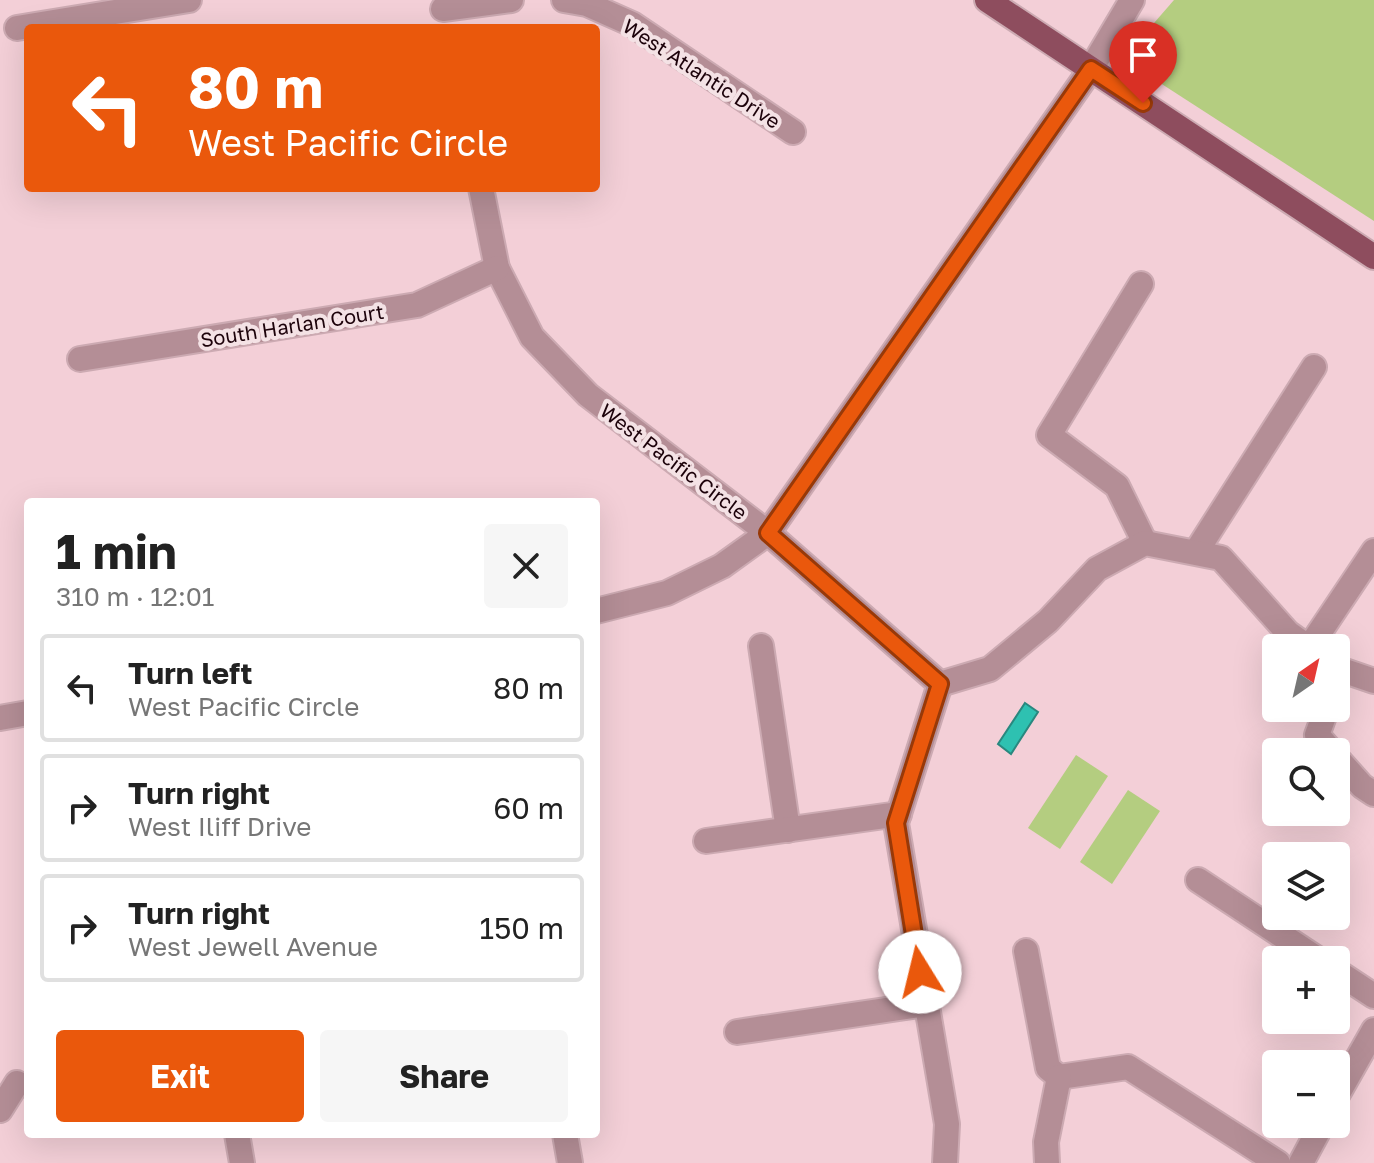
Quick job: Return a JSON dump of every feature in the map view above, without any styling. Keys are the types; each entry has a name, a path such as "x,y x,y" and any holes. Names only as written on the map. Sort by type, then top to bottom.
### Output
{"main road":[{"path":"987,0 1374,257"}],"street":[{"path":"42,24 189,0"},
{"path":"443,12 511,0"},
{"name":"West Atlantic Drive","path":"564,0 587,4 632,24 793,132"},
{"path":"600,610 667,593 722,566 768,533 1091,69 1132,0"},
{"path":"17,28 24,27"},
{"name":"West Pacific Circle","path":"482,192 497,268 532,337 588,395 768,533 940,684"},
{"name":"South Harlan Court","path":"80,359 417,305 497,268"},
{"path":"1141,284 1049,435 1117,486 1145,543"},
{"path":"1196,552 1314,367"},
{"path":"945,1163 947,1124 896,823 940,684 990,669 1048,621 1097,569 1145,543 1221,558 1289,634"},
{"path":"1318,634 1374,551"},
{"path":"761,646 788,830"},
{"path":"1350,676 1374,681"},
{"path":"0,718 24,714"},
{"path":"1350,773 1374,794"},
{"path":"706,841 899,814"},
{"path":"1198,880 1298,946"},
{"path":"1026,951 1048,1068 1059,1077 1128,1067 1278,1163"},
{"path":"1350,980 1374,996"},
{"path":"737,1032 926,1004"},
{"path":"1350,1072 1374,1030"},
{"path":"1047,1163 1046,1142 1059,1077"},
{"path":"0,1110 17,1083"},
{"path":"238,1138 242,1163"},
{"path":"566,1138 570,1163"},
{"path":"1301,1163 1314,1138"}],"shaded area":[{"path":"1174,0 1374,0 1374,221 1154,79 1141,38"},
{"path":"1025,703 1038,712 1011,754 998,744"},
{"path":"1076,755 1108,776 1060,849 1028,828"},
{"path":"1128,790 1160,811 1112,884 1080,862"}],"route":[{"path":"920,972 896,823 940,684 768,533 1091,69 1143,103"}]}
